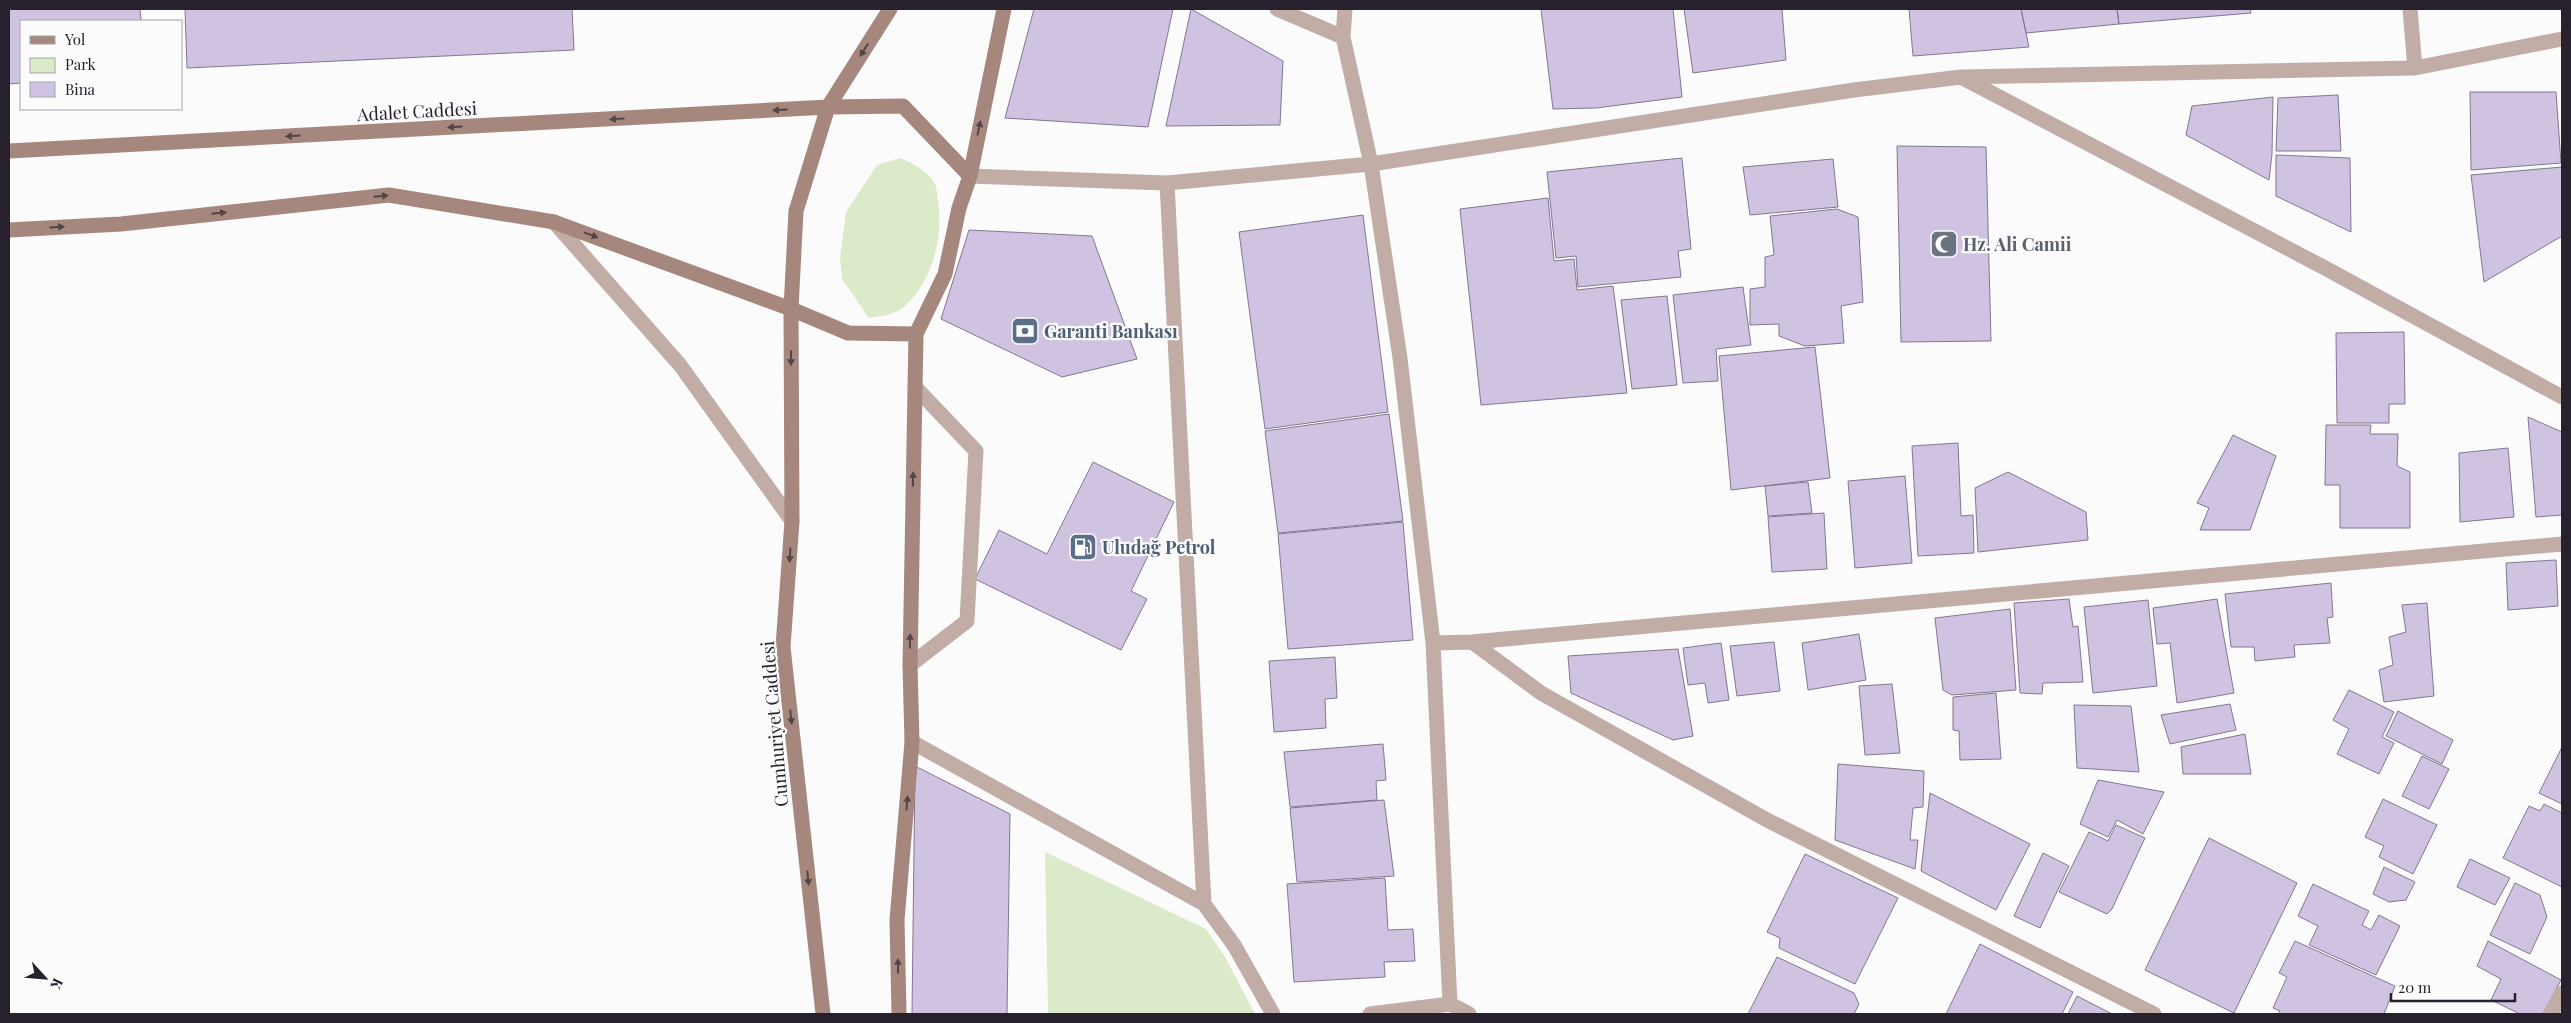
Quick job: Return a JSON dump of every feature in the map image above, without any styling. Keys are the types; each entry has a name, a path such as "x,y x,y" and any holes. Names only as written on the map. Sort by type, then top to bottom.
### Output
{"main road":[{"path":"828,107 890,9"},
{"path":"899,1014 897,920 912,742 910,665 916,334 945,274 959,208 970,176 1004,9"},
{"name":"Adalet Caddesi","path":"9,151 828,107 903,106 970,176"},
{"name":"Cumhuriyet Caddesi","path":"823,1014 784,647 792,521 791,309 796,211 828,107"},
{"path":"9,230 121,224 389,194 554,222 791,309 848,333 916,334"}],"street":[{"path":"1277,9 1343,37"},
{"path":"1344,9 1343,37 1371,164 1400,358 1433,643 1450,1004"},
{"path":"2410,9 2415,68"},
{"path":"970,176 1167,183 1371,164 1854,90 1961,77 2415,68 2562,39"},
{"path":"1961,77 2325,268 2562,397"},
{"path":"1167,183 1204,904"},
{"path":"554,222 680,365 792,521"},
{"path":"910,665 967,621 976,451 915,387"},
{"path":"1433,643 1472,642 2562,544"},
{"path":"1472,642 1541,693 1767,820 2154,1014"},
{"path":"912,742 1204,904 1234,946 1273,1014"},
{"path":"2551,1014 2562,993"},
{"path":"1370,1014 1450,1004 1468,1014"}],"green space":[{"path":"901,158 923,171 935,184 939,229 934,258 922,284 905,306 888,315 869,318 842,279 840,258 846,212 877,165"},
{"path":"1045,852 1206,929 1225,957 1255,1014 1048,1014"}],"building":[{"path":"9,9 140,9 141,20 20,20 20,83 9,84"},
{"path":"185,9 572,9 574,50 187,68"},
{"path":"1034,9 1173,9 1148,127 1005,118"},
{"path":"1191,9 1283,61 1280,125 1166,126"},
{"path":"1541,9 1673,9 1682,97 1596,108 1553,109"},
{"path":"1684,9 1782,9 1786,60 1693,73"},
{"path":"1909,9 2021,9 2029,47 1913,56"},
{"path":"2021,9 2117,9 2119,24 2026,33"},
{"path":"2117,9 2250,9 2251,13 2119,24"},
{"path":"2470,92 2556,92 2561,163 2471,170"},
{"path":"2338,95 2341,151 2276,151 2278,98"},
{"path":"2273,97 2272,154 2269,180 2186,135 2192,106"},
{"name":"Hz. Ali Camii","path":"1897,146 1986,147 1991,341 1901,342"},
{"path":"2276,155 2350,158 2351,232 2276,196"},
{"path":"1682,158 1691,249 1678,251 1681,277 1578,287 1576,256 1556,258 1547,172"},
{"path":"1833,159 1838,207 1750,215 1743,167"},
{"path":"2562,167 2562,236 2484,282 2471,175"},
{"path":"1548,198 1554,261 1574,259 1577,290 1613,286 1627,393 1481,405 1460,209"},
{"path":"1837,209 1858,217 1863,302 1841,306 1844,343 1805,346 1779,336 1779,324 1750,325 1750,289 1765,287 1765,257 1774,255 1770,216"},
{"path":"1363,215 1388,412 1265,429 1239,232"},
{"path":"969,230 1092,236 1137,359 1062,377 941,319"},
{"path":"1743,287 1751,345 1716,349 1718,381 1683,383 1673,295"},
{"path":"1667,296 1677,385 1632,389 1621,300"},
{"path":"2404,332 2405,404 2389,404 2389,423 2337,423 2336,333"},
{"path":"1815,347 1830,478 1731,490 1719,356"},
{"path":"1389,414 1403,521 1278,533 1265,431"},
{"path":"2528,417 2562,432 2562,515 2536,517"},
{"path":"2326,425 2371,425 2370,434 2398,434 2397,466 2410,472 2410,528 2340,528 2340,485 2325,485"},
{"path":"2233,435 2276,456 2250,530 2200,530 2209,508 2197,503"},
{"path":"1958,443 1961,516 1973,515 1974,553 1918,556 1912,446"},
{"path":"2508,448 2514,517 2460,522 2459,453"},
{"path":"1093,462 1174,502 1131,591 1147,599 1121,650 975,579 999,530 1047,554"},
{"path":"2008,472 2086,512 2088,540 1978,552 1975,488"},
{"path":"1905,476 1912,563 1855,568 1848,481"},
{"path":"1808,482 1812,513 1768,516 1765,486"},
{"path":"1824,513 1827,569 1772,572 1768,517"},
{"path":"1403,522 1413,640 1288,649 1278,534"},
{"path":"2556,560 2558,606 2508,610 2506,563"},
{"path":"2331,583 2333,617 2327,618 2330,643 2294,645 2295,657 2255,661 2254,647 2231,647 2225,594"},
{"path":"2069,599 2073,627 2078,626 2083,682 2043,683 2042,694 2020,693 2014,603"},
{"path":"2217,599 2234,693 2177,703 2170,643 2157,644 2153,608"},
{"path":"2148,600 2157,686 2093,693 2084,607"},
{"path":"2427,603 2434,696 2384,702 2379,670 2393,665 2389,637 2406,632 2402,605"},
{"path":"2010,609 2016,690 1952,695 1943,690 1935,618"},
{"path":"1859,634 1866,680 1808,690 1802,643"},
{"path":"1774,642 1780,691 1737,696 1730,646"},
{"path":"1721,643 1729,700 1708,703 1705,683 1688,685 1683,648"},
{"path":"1678,649 1693,736 1673,740 1571,693 1568,656"},
{"path":"1335,657 1337,698 1325,699 1326,728 1274,732 1269,661"},
{"path":"1892,684 1900,753 1865,755 1859,686"},
{"path":"2349,690 2394,712 2382,737 2394,743 2379,774 2337,754 2349,729 2333,720"},
{"path":"1996,693 2001,759 1960,760 1959,731 1953,730 1953,697"},
{"path":"2230,704 2236,730 2170,744 2161,715"},
{"path":"2074,705 2131,706 2139,772 2077,768"},
{"path":"2398,711 2453,740 2442,764 2386,736"},
{"path":"2245,734 2251,774 2183,774 2181,747"},
{"path":"1383,744 1386,780 1376,781 1377,800 1290,807 1284,752"},
{"path":"2562,747 2562,804 2539,793"},
{"path":"2422,756 2449,769 2429,809 2402,796"},
{"path":"1838,764 1924,771 1923,807 1913,808 1910,840 1918,840 1915,869 1835,840"},
{"path":"915,766 1010,814 1007,1014 912,1014"},
{"path":"2098,780 2164,792 2143,834 2117,820 2108,837 2080,824"},
{"path":"1930,793 2030,844 1996,910 1921,871"},
{"path":"2383,799 2437,825 2413,874 2379,857 2384,846 2365,837"},
{"path":"1384,800 1394,876 1297,882 1290,808"},
{"path":"2544,804 2562,813 2562,887 2503,858 2529,806 2540,811"},
{"path":"2116,825 2145,838 2112,909 2107,914 2059,892 2089,832 2108,841"},
{"path":"2209,838 2297,883 2234,1013 2145,970"},
{"path":"2043,853 2069,866 2040,928 2014,916"},
{"path":"1805,854 1898,898 1855,984 1779,948 1780,938 1767,932"},
{"path":"2470,859 2510,878 2495,905 2457,887"},
{"path":"2384,867 2415,882 2406,900 2389,902 2373,894"},
{"path":"1385,878 1388,930 1413,929 1415,961 1384,962 1385,977 1294,982 1287,884"},
{"path":"2515,883 2540,895 2547,917 2530,954 2490,935"},
{"path":"2313,884 2369,911 2362,925 2371,930 2379,915 2400,926 2376,975 2309,945 2318,926 2298,916"},
{"path":"2295,941 2395,986 2384,1014 2278,1014 2280,1011 2273,1008 2287,977 2279,973"},
{"path":"2488,941 2561,980 2543,1014 2520,1014 2491,1000 2501,979 2477,966"},
{"path":"1980,944 2073,992 2062,1014 1946,1014"},
{"path":"1777,957 1854,993 1859,1004 1854,1014 1748,1014"},
{"path":"2077,996 2112,1014 2068,1014"}],"place":[{"name":"Hz. Ali Camii","path":"1944,244"},
{"name":"Garanti Bankası","path":"1025,331"},
{"name":"Uludağ Petrol","path":"1083,547"}]}
